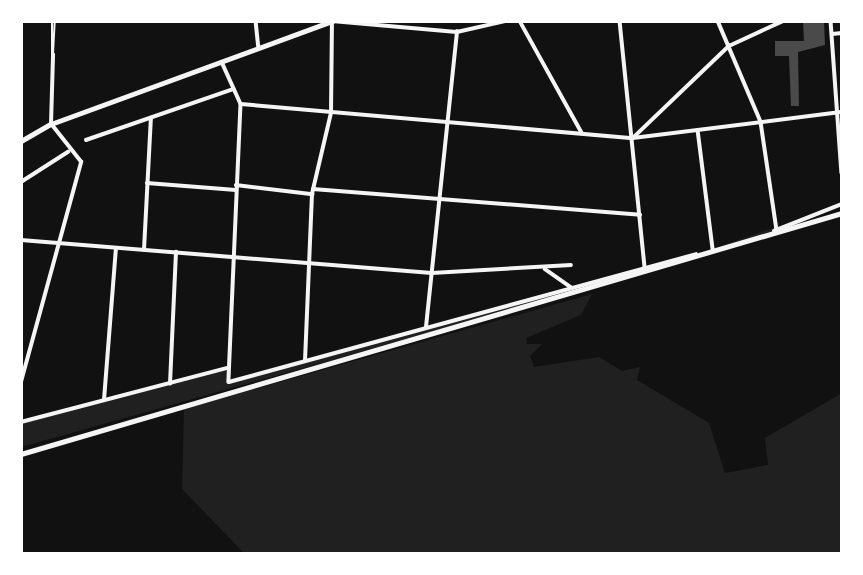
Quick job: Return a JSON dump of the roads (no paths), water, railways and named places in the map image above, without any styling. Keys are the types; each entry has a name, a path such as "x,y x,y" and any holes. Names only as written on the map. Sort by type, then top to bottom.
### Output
{"main road":[{"path":"21,141 51,124 333,21"},
{"path":"21,454 761,242 842,213"}],"street":[{"path":"256,21 260,48"},
{"path":"305,362 312,191 331,113 333,21 457,32 506,21"},
{"path":"520,21 582,134"},
{"path":"620,21 645,268"},
{"path":"718,21 761,122 777,230"},
{"path":"633,138 729,46 783,21"},
{"path":"831,21 834,113 842,173"},
{"path":"426,327 457,32"},
{"path":"832,34 842,33"},
{"path":"21,382 81,162 68,152 51,124 53,55"},
{"path":"222,62 241,104 227,368 229,382 713,249 777,230 842,204"},
{"path":"86,140 233,89"},
{"path":"241,104 633,138 842,112"},
{"path":"144,250 151,118"},
{"path":"698,130 713,249"},
{"path":"21,183 68,152"},
{"path":"147,183 312,191 640,215"},
{"path":"21,240 432,273 571,265"},
{"path":"104,401 116,248"},
{"path":"170,384 176,252"},
{"path":"544,268 572,288"},
{"path":"21,289 21,316"},
{"path":"21,422 227,368"}],"lane":[{"path":"53,21 53,55"},
{"path":"53,21 53,55"}]}
